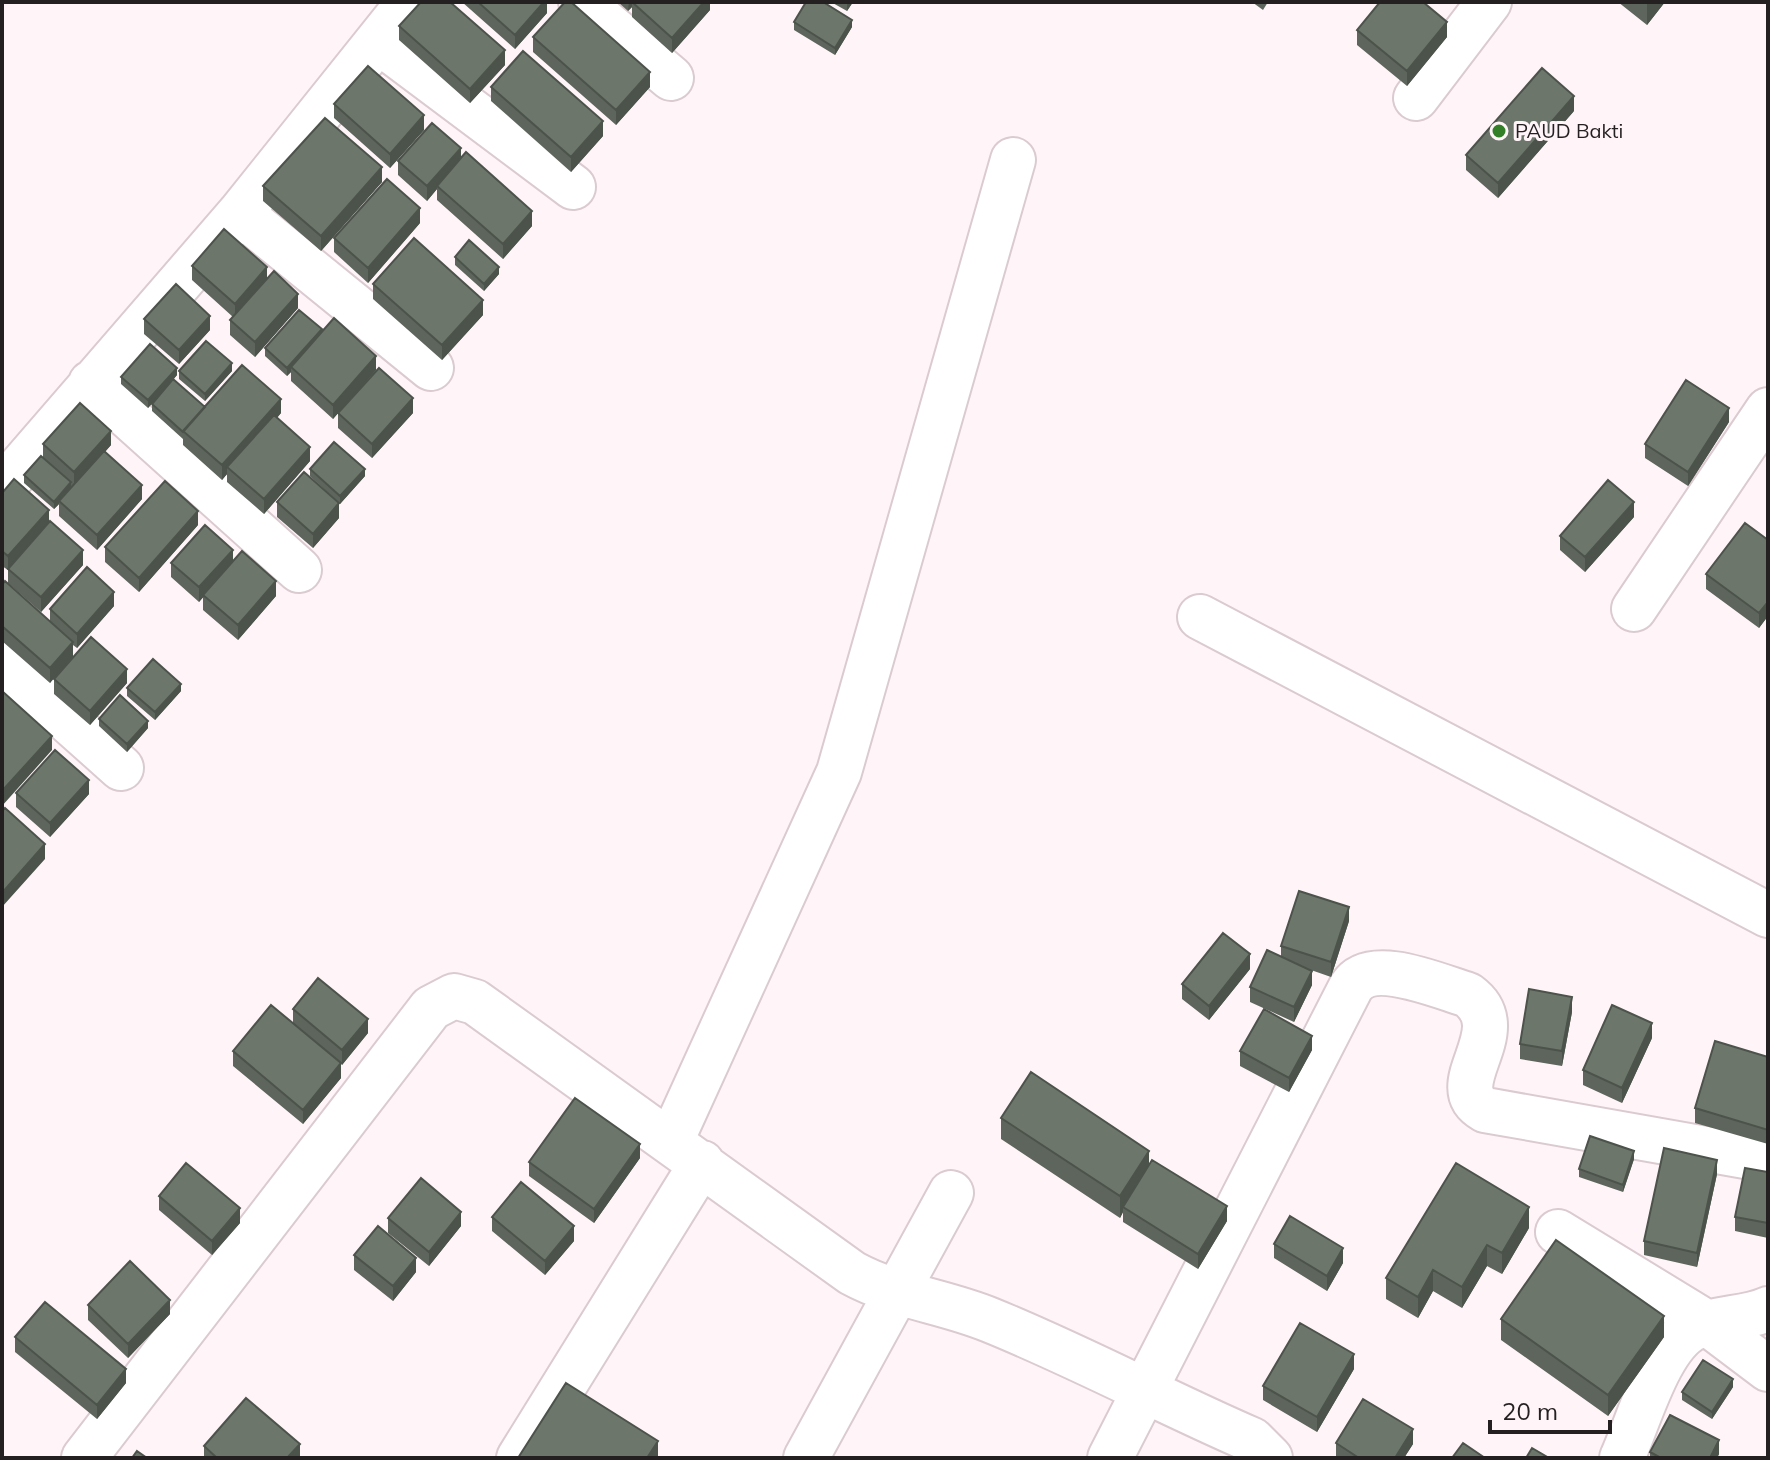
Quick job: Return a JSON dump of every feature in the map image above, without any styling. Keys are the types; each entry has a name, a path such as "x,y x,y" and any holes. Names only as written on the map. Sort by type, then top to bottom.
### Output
{"street":[{"path":"2,488 240,213 409,2"},
{"path":"581,2 671,78"},
{"path":"1416,98 1489,2"},
{"path":"378,41 573,187"},
{"path":"519,1458 686,1152 839,772 1013,160"},
{"path":"240,213 431,368"},
{"path":"91,383 299,570"},
{"path":"1634,609 1768,410"},
{"path":"1200,617 1768,915"},
{"path":"2,662 121,768"},
{"path":"1110,1458 1351,987 1364,973 1383,971 1468,995 1477,1002 1486,1027 1469,1089 1475,1103 1485,1110 1768,1160"},
{"path":"84,1458 431,1008 444,998 460,996 475,1002 852,1273 897,1294 922,1297 989,1319 1252,1440 1270,1458"},
{"path":"806,1458 951,1193"},
{"path":"1558,1232 1707,1323 1768,1369"},
{"path":"1622,1458 1667,1352 1681,1337 1707,1323 1768,1309"}],"building":[{"path":"421,2 450,2 505,50 470,89 399,26"},
{"path":"478,2 544,2 515,35"},
{"path":"565,2 571,2 650,72 616,110 533,37"},
{"path":"632,2 704,2 672,38"},
{"path":"806,2 823,2 852,20 835,48 794,22"},
{"path":"1380,2 1423,2 1447,22 1407,71 1357,30"},
{"path":"523,51 603,121 571,157 491,87"},
{"path":"368,66 424,115 390,154 334,104"},
{"path":"1542,68 1574,96 1498,183 1466,155"},
{"path":"325,118 382,167 321,236 263,186"},
{"path":"432,123 461,148 427,186 398,161"},
{"path":"466,152 532,211 503,244 437,186"},
{"path":"387,179 420,208 368,268 334,238"},
{"path":"224,229 267,267 235,304 192,266"},
{"path":"414,238 483,300 442,345 373,284"},
{"path":"469,240 499,267 484,284 455,257"},
{"path":"274,271 298,294 255,342 230,320"},
{"path":"176,284 210,316 179,350 144,319"},
{"path":"299,310 322,329 287,368 265,348"},
{"path":"334,318 376,356 333,405 291,367"},
{"path":"206,341 232,363 205,394 179,371"},
{"path":"150,344 177,368 148,400 121,377"},
{"path":"242,365 281,399 222,465 183,431"},
{"path":"379,368 413,398 372,444 338,413"},
{"path":"173,379 205,407 183,432 152,404"},
{"path":"1686,380 1729,408 1688,472 1645,444"},
{"path":"80,403 111,431 74,472 43,444"},
{"path":"274,415 310,447 264,499 227,467"},
{"path":"334,442 365,469 340,496 310,469"},
{"path":"104,451 142,485 97,535 59,501"},
{"path":"41,456 71,482 54,502 24,475"},
{"path":"304,472 339,503 313,534 277,502"},
{"path":"14,479 49,510 8,556 2,551 2,493"},
{"path":"1608,480 1634,502 1585,557 1560,536"},
{"path":"165,481 198,511 139,578 105,547"},
{"path":"50,521 83,550 41,597 8,569"},
{"path":"1745,523 1768,540 1768,602 1759,613 1706,574"},
{"path":"205,525 233,550 199,587 171,563"},
{"path":"242,551 276,581 238,625 203,595"},
{"path":"87,567 114,592 77,634 50,609"},
{"path":"5,581 73,642 50,668 2,626 2,585"},
{"path":"91,637 127,669 90,711 54,679"},
{"path":"153,659 181,684 155,712 127,688"},
{"path":"2,691 52,736 2,791"},
{"path":"120,695 148,721 127,744 99,719"},
{"path":"55,750 89,780 50,823 16,793"},
{"path":"5,808 45,844 2,893 2,811"},
{"path":"1299,891 1349,907 1331,962 1281,946"},
{"path":"1223,933 1250,954 1209,1006 1182,984"},
{"path":"1267,950 1312,971 1294,1007 1250,987"},
{"path":"318,978 368,1019 342,1050 293,1009"},
{"path":"1529,989 1572,997 1562,1051 1520,1044"},
{"path":"271,1005 341,1063 303,1110 233,1051"},
{"path":"1612,1005 1652,1023 1622,1088 1583,1070"},
{"path":"1264,1009 1312,1036 1289,1078 1240,1051"},
{"path":"1715,1041 1768,1057 1768,1130 1695,1108"},
{"path":"1031,1072 1149,1151 1120,1196 1001,1118"},
{"path":"575,1098 640,1144 594,1209 529,1162"},
{"path":"1590,1136 1634,1151 1623,1185 1579,1169"},
{"path":"1664,1148 1717,1160 1697,1253 1644,1241"},
{"path":"1152,1160 1227,1206 1198,1254 1123,1207"},
{"path":"186,1163 240,1208 212,1241 159,1196"},
{"path":"1456,1163 1529,1207 1502,1253 1487,1245 1462,1287 1433,1270 1418,1297 1386,1278"},
{"path":"1745,1168 1768,1172 1768,1223 1735,1217"},
{"path":"421,1178 461,1212 429,1252 388,1218"},
{"path":"521,1182 574,1226 545,1261 492,1217"},
{"path":"1290,1216 1343,1248 1327,1276 1274,1244"},
{"path":"378,1226 416,1258 393,1286 354,1255"},
{"path":"1556,1240 1664,1316 1608,1395 1501,1319"},
{"path":"130,1261 170,1300 128,1344 88,1305"},
{"path":"45,1302 126,1369 97,1405 15,1337"},
{"path":"1300,1323 1354,1354 1317,1417 1263,1386"},
{"path":"1703,1360 1733,1379 1712,1412 1682,1392"},
{"path":"566,1383 658,1441 647,1458 518,1458"},
{"path":"246,1398 300,1444 287,1458 217,1458 204,1446"},
{"path":"1363,1399 1413,1429 1395,1458 1359,1458 1336,1443"},
{"path":"1670,1415 1719,1440 1710,1458 1661,1458 1650,1452"},
{"path":"1463,1443 1485,1458 1452,1458"},
{"path":"1532,1448 1549,1458 1526,1458"},
{"path":"137,1451 147,1458 132,1458"}],"place":[{"name":"PAUD Bakti","path":"1499,131"}]}
